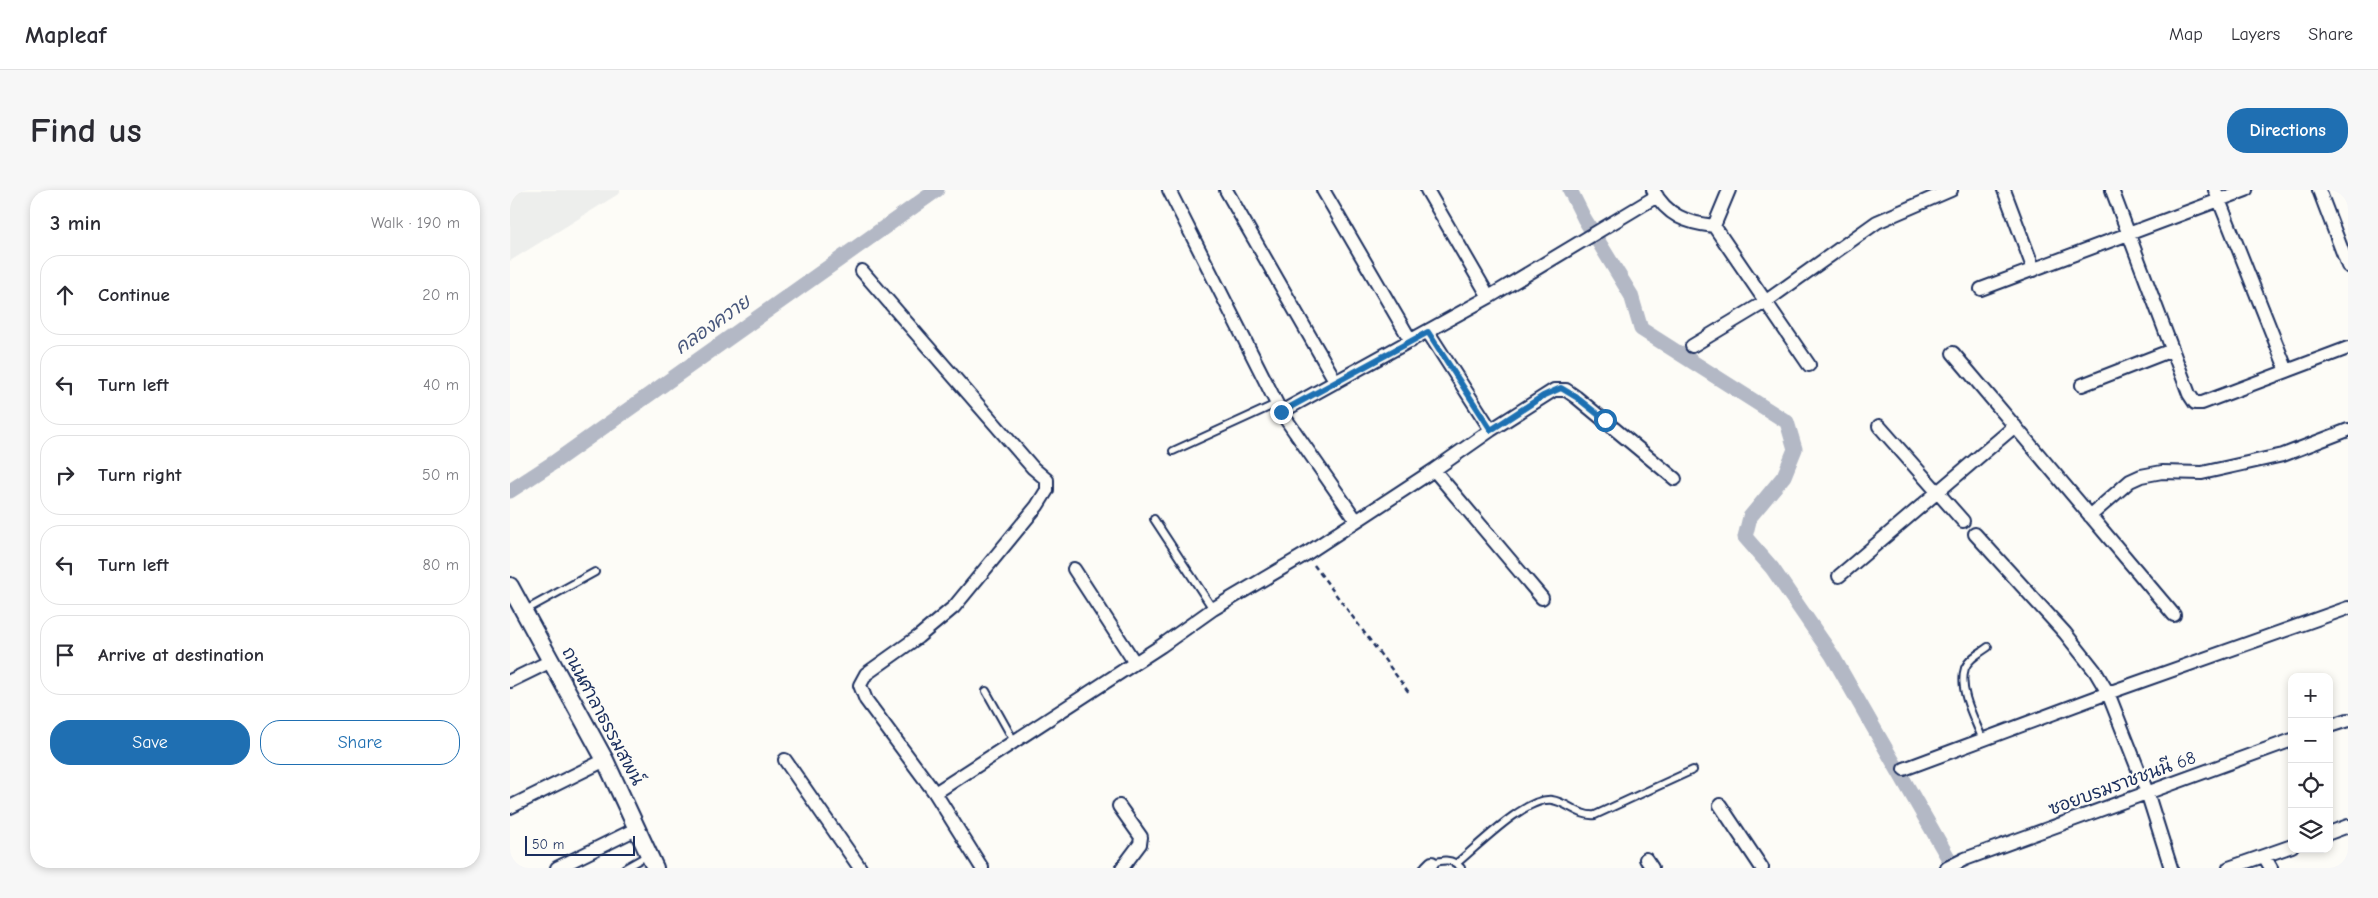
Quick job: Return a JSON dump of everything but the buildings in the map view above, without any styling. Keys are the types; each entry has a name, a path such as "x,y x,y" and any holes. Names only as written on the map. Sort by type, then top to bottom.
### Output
{"street":[{"path":"1169,190 1279,408 1356,520"},
{"path":"1226,190 1336,382"},
{"path":"1323,190 1411,341"},
{"path":"1427,190 1489,297"},
{"path":"1714,226 1729,190"},
{"path":"1692,346 1765,302 1877,222 1951,190"},
{"path":"2004,190 2034,270"},
{"path":"2112,190 2189,394 2195,403 2202,403 2348,348"},
{"path":"1981,289 2128,234 2217,195 2246,190"},
{"path":"2319,190 2348,266"},
{"path":"1279,408 1336,382 1428,332 1609,224 1655,193 1674,214 1690,223 1714,226 1809,365"},
{"path":"2217,195 2287,371"},
{"path":"862,271 1033,468 1047,480 1047,490 1037,506 954,607 918,637 866,674 860,685 866,700 935,793 982,868"},
{"path":"1428,332 1491,430"},
{"path":"2082,385 2172,350"},
{"path":"1953,353 2174,615"},
{"path":"935,793 1135,663 1213,609 1306,554 1554,390 1566,390 1675,479"},
{"path":"1880,426 1963,521"},
{"path":"1839,576 2015,426"},
{"path":"2090,516 2130,481 2141,476 2162,472 2202,473 2283,455 2348,430"},
{"path":"1434,470 1542,598"},
{"path":"1975,534 2082,654 2108,694 2148,792 2171,868"},
{"path":"1074,569 1135,663"},
{"name":"ถนนศาลาธรรมสพน์","path":"510,586 605,760 652,861"},
{"path":"1904,769 2348,608"},
{"path":"510,681 551,661"},
{"path":"2333,725 2348,720"},
{"name":"ซอยบรมราชชนนี 68","path":"1947,868 1965,859 2288,741"},
{"path":"510,807 605,760"},
{"path":"785,760 860,868"},
{"path":"1720,805 1762,868"},
{"path":"1119,806 1141,837 1140,844 1122,868"},
{"path":"2333,832 2348,826"},
{"path":"557,868 638,828"},
{"path":"2229,868 2288,847"},
{"path":"2264,856 2271,868"}],"lane":[{"path":"1173,450 1279,408"},
{"path":"1154,519 1213,609"},
{"path":"524,612 595,572"},
{"path":"1983,740 1965,689 1965,668 1970,660 1988,647"},
{"path":"986,691 1014,742"},
{"path":"1429,866 1445,859 1459,866 1522,810 1544,799 1558,801 1583,814 1595,815 1692,770"},
{"path":"626,868 652,861"}],"path":[{"path":"1306,554 1410,694"}],"shaded area":[{"path":"510,190 620,190 620,193 510,261"}],"waterway":[{"name":"คลองควาย","path":"510,491 553,463 937,190"},
{"path":"1570,190 1584,218 1631,295 1641,329 1787,422 1795,449 1784,476 1750,517 1745,537 1772,568 1832,655 1954,868"}],"route":[{"path":"1281,412 1428,332 1491,430 1543,396 1561,388 1576,397 1605,420"}]}
